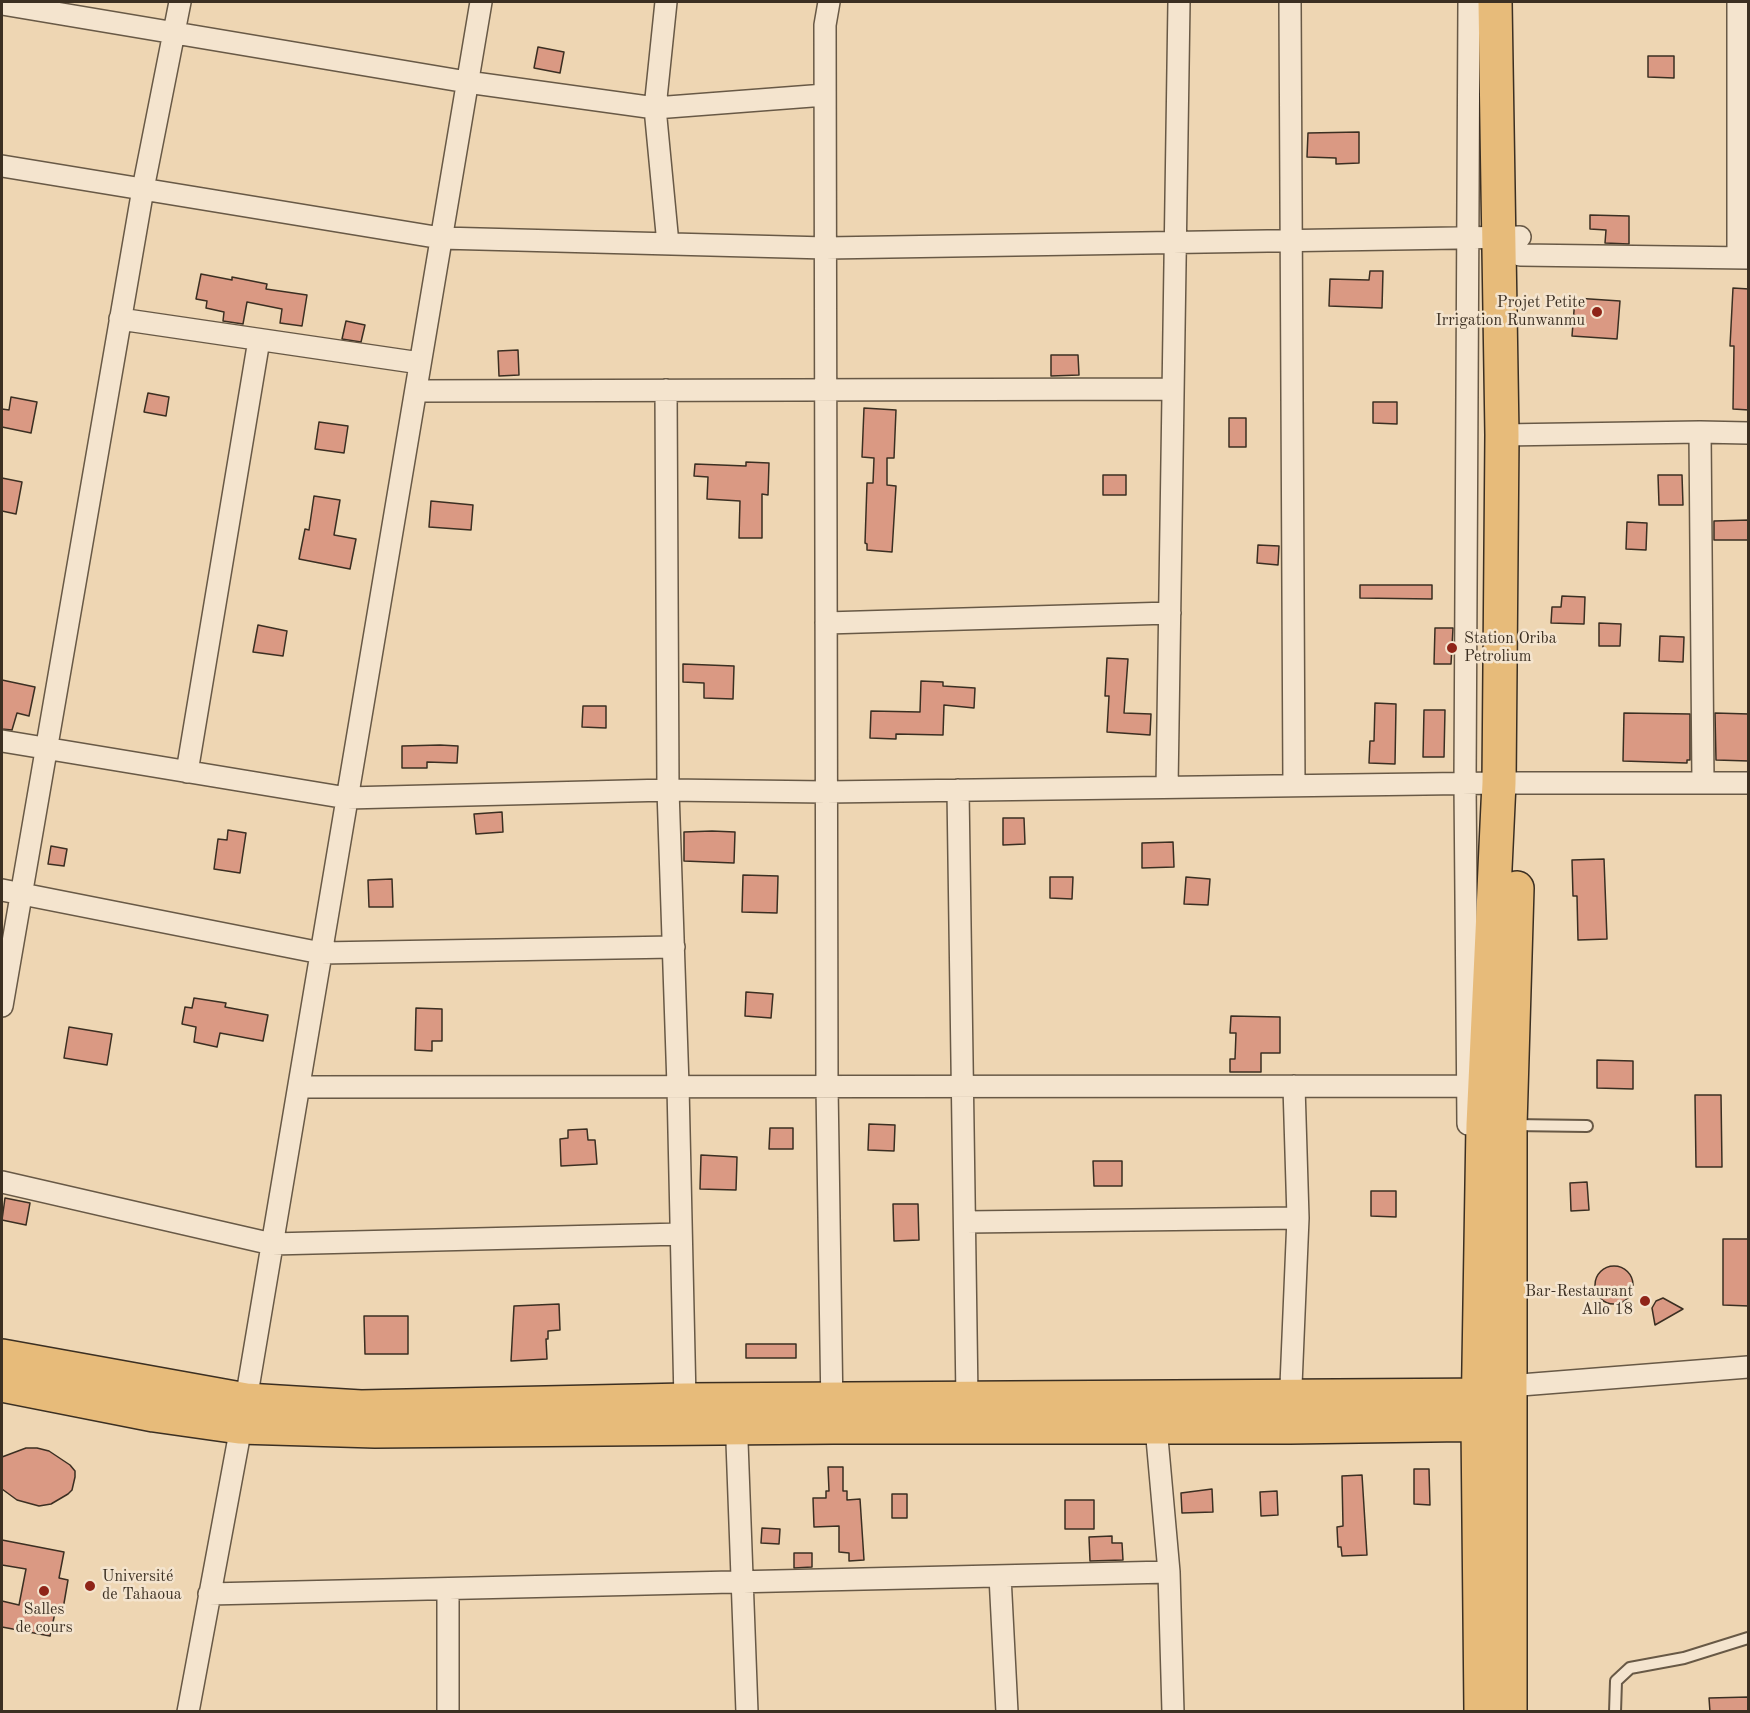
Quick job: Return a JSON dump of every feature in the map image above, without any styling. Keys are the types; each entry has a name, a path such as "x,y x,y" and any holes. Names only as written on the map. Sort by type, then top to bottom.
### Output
{"main road":[{"path":"1481,1712 1487,1406 1509,783 1513,435 1502,242 1498,2"},
{"path":"2,1356 243,1413 375,1431 736,1414 1290,1412 1487,1406"},
{"path":"2,1385 154,1414 685,1400 736,1414"},
{"path":"832,1413 968,1398 1154,1412"},
{"path":"1487,1406 1510,1712"}],"street":[{"path":"2,1006 11,892 46,749 143,189 180,2"},
{"path":"188,1712 243,1413 299,1087 481,2"},
{"path":"666,2 655,108 668,244"},
{"path":"829,2 825,25 826,792 827,1086 832,1413"},
{"path":"1167,787 1179,2"},
{"path":"1290,2 1294,785"},
{"path":"2,166 441,238 825,248 1291,240 1502,242 1743,258 1738,2"},
{"path":"2,4 467,82 655,108 825,95"},
{"path":"1502,242 1465,783 1468,1086 1487,1406 1749,1367"},
{"path":"120,319 420,363"},
{"path":"187,772 259,339"},
{"path":"416,391 1173,389"},
{"path":"666,390 668,790 685,1400"},
{"path":"1700,432 1703,783"},
{"path":"1513,435 1749,433"},
{"path":"826,623 1170,613"},
{"path":"2,741 347,798 668,790 826,792 1465,783 1749,783"},
{"path":"958,790 968,1398"},
{"path":"11,892 321,953 674,947"},
{"path":"1290,1412 1299,1218 1294,1086"},
{"path":"299,1087 1468,1086"},
{"path":"2,1182 272,1244 681,1234"},
{"path":"966,1222 1299,1218"},
{"path":"1154,1412 1169,1572 1173,1712"},
{"path":"736,1414 747,1712"},
{"path":"209,1594 1169,1572"},
{"path":"1000,1576 1007,1712"},
{"path":"448,1589 448,1712"}],"lane":[{"path":"1496,1125 1587,1126"},
{"path":"1615,1712 1616,1681 1630,1668 1684,1658 1749,1638"}],"building":[{"path":"538,47 564,52 560,73 534,68"},
{"path":"1648,56 1674,56 1674,78 1648,77"},
{"path":"1359,132 1359,163 1336,164 1336,158 1307,157 1308,133"},
{"path":"1590,215 1629,216 1629,244 1605,243 1606,230 1590,229"},
{"path":"1370,271 1383,271 1382,308 1329,306 1330,279 1369,280"},
{"path":"201,274 232,280 232,277 267,284 266,289 307,295 302,326 280,323 282,309 247,302 243,324 223,321 224,312 206,308 207,301 196,299"},
{"path":"1733,288 1749,289 1749,410 1733,409 1734,346 1730,346"},
{"path":"1575,298 1620,301 1617,339 1572,336"},
{"path":"346,321 365,325 361,342 342,339"},
{"path":"518,350 519,375 499,376 498,351"},
{"path":"1051,355 1078,355 1079,375 1051,376"},
{"path":"148,393 169,397 166,416 144,412"},
{"path":"11,397 37,402 31,433 2,427 2,409 9,410"},
{"path":"1373,402 1397,402 1397,424 1373,423"},
{"path":"864,408 896,410 894,458 887,458 887,485 896,486 892,552 867,550 865,543 867,483 873,483 874,458 862,457"},
{"path":"1229,418 1246,418 1246,447 1229,447"},
{"path":"319,422 348,426 344,453 315,449"},
{"path":"746,462 769,463 768,495 762,494 762,538 739,538 740,501 707,499 708,477 694,476 695,464 746,466"},
{"path":"1103,475 1126,475 1126,495 1103,495"},
{"path":"1658,475 1682,475 1683,505 1659,505"},
{"path":"2,478 22,482 16,514 2,511"},
{"path":"314,496 340,500 334,535 356,539 350,569 299,559 305,529 309,530"},
{"path":"431,501 473,505 471,530 429,527"},
{"path":"1749,520 1749,540 1714,540 1714,521"},
{"path":"1627,522 1647,523 1646,550 1626,549"},
{"path":"1258,545 1279,546 1278,565 1257,563"},
{"path":"1360,585 1432,585 1432,599 1360,598"},
{"path":"1562,596 1585,597 1584,624 1551,623 1552,607 1561,607"},
{"path":"1599,623 1621,624 1620,646 1599,646"},
{"path":"258,625 287,631 283,656 253,652"},
{"path":"1435,628 1453,628 1451,664 1434,664"},
{"path":"1660,636 1684,637 1683,662 1659,661"},
{"path":"1107,658 1128,659 1124,713 1151,714 1150,735 1107,732 1109,696 1105,696"},
{"path":"683,664 734,666 733,699 704,698 704,683 683,682"},
{"path":"2,680 35,687 29,716 17,713 12,730 2,729"},
{"path":"921,681 943,682 943,686 975,688 974,708 944,705 943,735 896,734 896,739 870,738 871,711 920,712"},
{"path":"1375,703 1396,704 1395,764 1369,763 1370,741 1374,741"},
{"path":"583,706 606,706 606,728 582,727"},
{"path":"1424,710 1445,710 1444,757 1423,757"},
{"path":"1624,713 1690,714 1690,760 1687,760 1687,763 1623,761"},
{"path":"1715,713 1749,714 1749,761 1716,760"},
{"path":"402,746 458,746 457,763 427,762 427,768 402,768"},
{"path":"502,812 503,832 476,834 474,814"},
{"path":"1003,818 1024,818 1025,844 1003,845"},
{"path":"228,830 246,833 240,873 214,869 218,839 227,840"},
{"path":"684,832 735,832 734,863 684,861"},
{"path":"1173,842 1174,867 1142,868 1142,843"},
{"path":"51,846 67,849 64,866 48,864"},
{"path":"1604,859 1607,939 1578,940 1577,896 1573,896 1572,860"},
{"path":"743,875 778,876 777,913 742,912"},
{"path":"1050,877 1073,877 1072,899 1050,898"},
{"path":"1186,877 1210,879 1208,905 1184,904"},
{"path":"392,879 393,907 369,907 368,880"},
{"path":"746,992 773,994 771,1018 745,1016"},
{"path":"194,998 226,1003 225,1007 268,1015 263,1041 220,1033 217,1047 194,1042 196,1027 182,1024 185,1007 192,1008"},
{"path":"416,1008 442,1009 442,1041 432,1041 432,1051 415,1050"},
{"path":"1231,1016 1280,1017 1280,1053 1261,1053 1261,1072 1230,1072 1230,1059 1235,1059 1236,1033 1230,1033"},
{"path":"69,1027 112,1034 107,1065 64,1058"},
{"path":"1597,1060 1633,1061 1633,1089 1597,1088"},
{"path":"1695,1095 1721,1095 1722,1167 1696,1167"},
{"path":"869,1124 895,1125 894,1151 868,1150"},
{"path":"770,1128 793,1128 793,1149 769,1149"},
{"path":"587,1129 588,1140 595,1140 597,1164 561,1166 560,1139 568,1138 568,1130"},
{"path":"701,1155 737,1157 736,1190 700,1189"},
{"path":"1093,1161 1122,1161 1122,1186 1094,1186"},
{"path":"1587,1182 1589,1210 1571,1211 1570,1183"},
{"path":"1371,1191 1396,1191 1396,1217 1371,1216"},
{"path":"5,1198 30,1203 26,1225 2,1220"},
{"path":"893,1204 918,1204 919,1240 894,1241"},
{"path":"1723,1239 1749,1239 1749,1306 1723,1305"},
{"path":"1614,1266 1628,1271 1633,1285 1628,1299 1614,1304 1600,1299 1595,1285 1600,1271"},
{"path":"1663,1298 1683,1309 1655,1325 1652,1308 1656,1301"},
{"path":"559,1304 560,1330 548,1331 547,1359 511,1361 514,1306"},
{"path":"364,1316 408,1316 408,1354 365,1354"},
{"path":"746,1344 796,1344 796,1358 746,1358"},
{"path":"26,1448 49,1451 70,1465 75,1471 75,1477 72,1490 68,1494 51,1504 39,1506 17,1500 2,1489 2,1457"},
{"path":"828,1467 843,1467 843,1491 847,1491 847,1500 860,1499 864,1560 849,1561 849,1553 839,1552 839,1526 814,1527 813,1498 826,1498 826,1491 829,1491"},
{"path":"1414,1469 1429,1469 1430,1505 1414,1504"},
{"path":"1362,1475 1367,1555 1342,1556 1341,1547 1338,1547 1337,1527 1343,1526 1342,1476"},
{"path":"1212,1489 1213,1512 1182,1513 1181,1493"},
{"path":"1277,1491 1278,1515 1261,1516 1260,1492"},
{"path":"892,1494 907,1494 907,1518 892,1518"},
{"path":"1065,1500 1094,1500 1094,1529 1065,1529"},
{"path":"762,1528 780,1529 779,1544 761,1543"},
{"path":"1112,1536 1112,1543 1122,1543 1123,1560 1090,1561 1089,1537"},
{"name":"Salles de cours","path":"2,1540 64,1552 59,1578 68,1580 63,1609 56,1608 50,1636 2,1627 2,1601 19,1605 26,1569 2,1565"},
{"path":"794,1553 812,1553 812,1567 794,1568"},
{"path":"1749,1697 1749,1712 1710,1712 1709,1698"}],"place":[{"name":"Projet Petite Irrigation Runwanmu","path":"1597,312"},
{"name":"Station Oriba Petrolium","path":"1452,648"},
{"name":"Bar-Restaurant Allo 18","path":"1645,1301"},
{"name":"Université de Tahaoua","path":"90,1586"},
{"name":"Salles de cours","path":"44,1591"}]}
